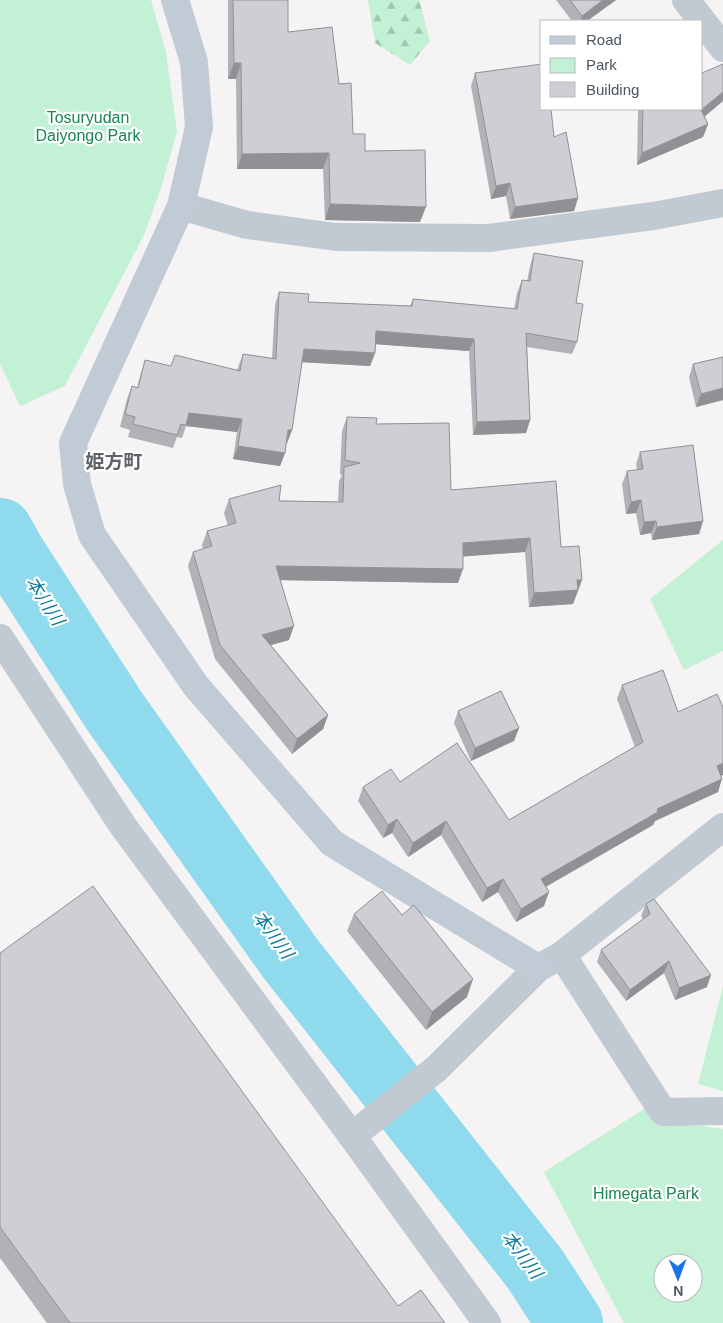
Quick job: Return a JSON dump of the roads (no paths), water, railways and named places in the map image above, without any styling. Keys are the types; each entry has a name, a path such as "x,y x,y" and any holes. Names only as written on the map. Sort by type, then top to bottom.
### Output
{"street":[{"path":"175,0 194,62 199,127 181,206 72,443 77,484 92,535 196,686 332,843 538,968"},
{"path":"686,0 701,20"},
{"path":"703,22 723,48"},
{"path":"181,206 247,225 336,237 489,238 653,216 723,203"},
{"path":"0,638 123,826 361,1129 487,1323"},
{"path":"361,1129 436,1069 538,968 562,956 723,827"},
{"path":"562,956 664,1112 723,1111"}],"waterway":[{"name":"本川川","path":"0,531 14,556 115,712 290,958 535,1269 570,1323"}],"district":[{"name":"姫方町","path":"114,461"}],"park label":[{"name":"Tosuryudan Daiyongo Park","path":"88,126"},
{"name":"Himegata Park","path":"646,1193"}]}
